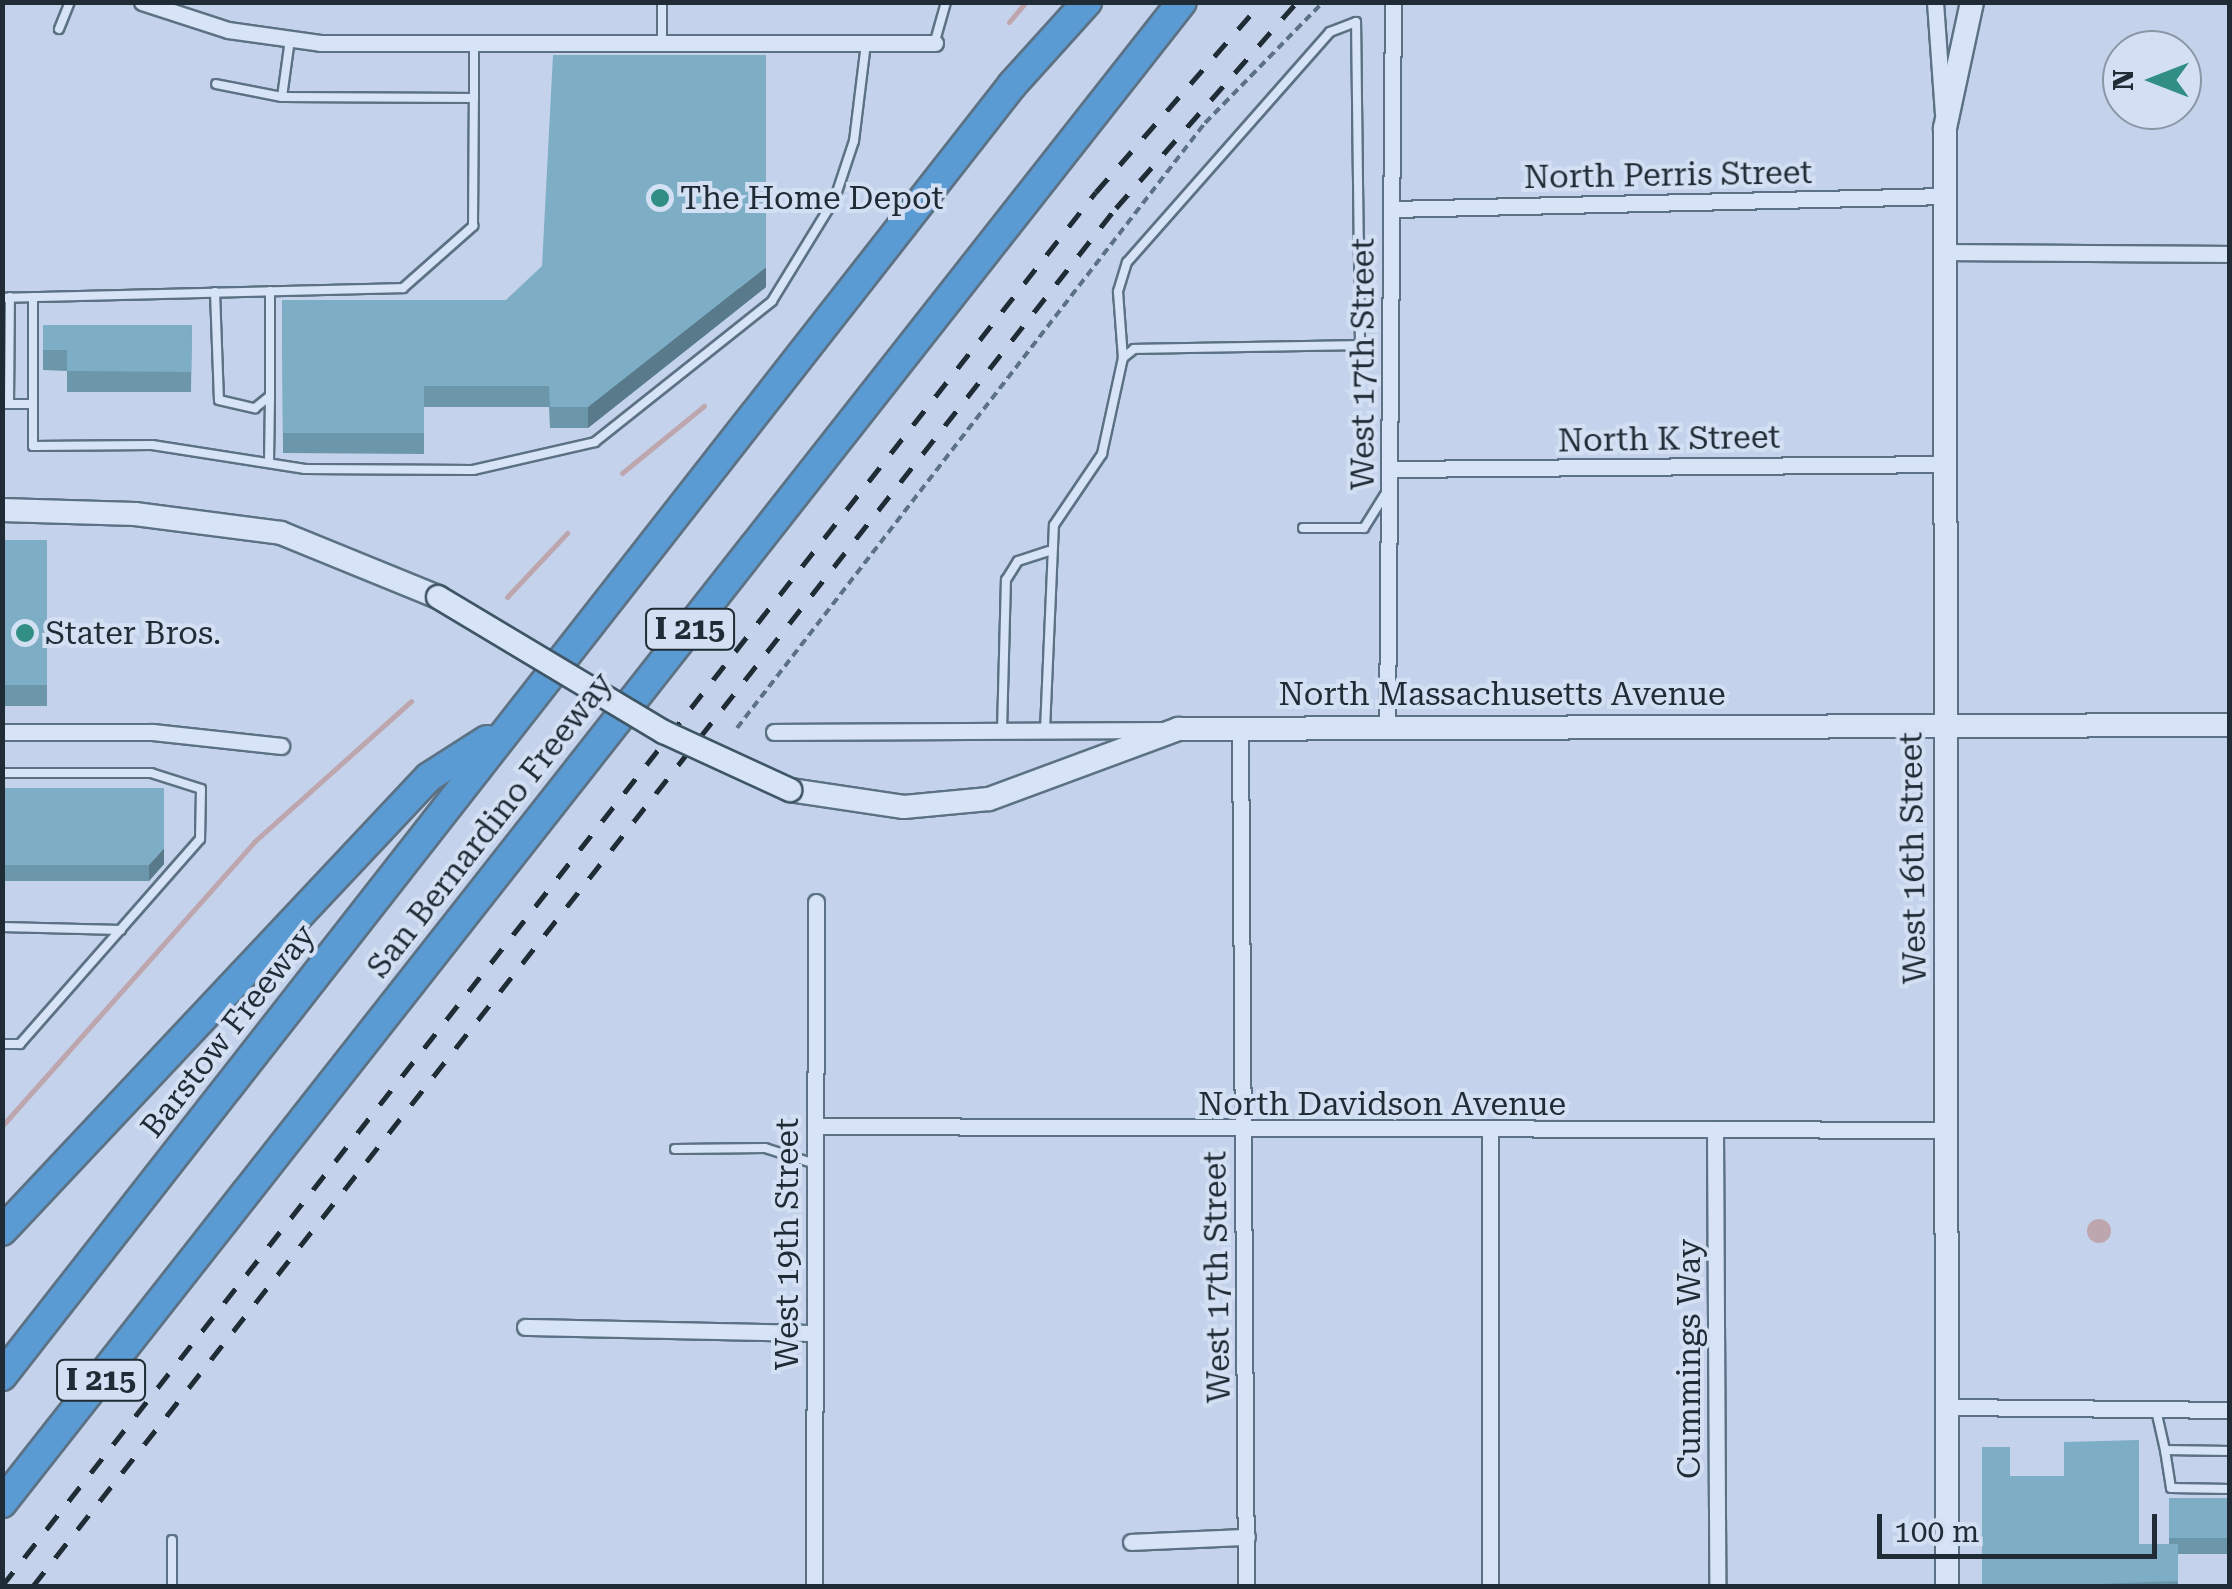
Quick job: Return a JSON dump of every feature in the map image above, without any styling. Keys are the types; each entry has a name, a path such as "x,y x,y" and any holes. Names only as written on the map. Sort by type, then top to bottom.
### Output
{"highway":[{"name":"San Bernardino Freeway","path":"506,728 1087,2"},
{"name":"San Bernardino Freeway","path":"2,1503 1182,2"},
{"path":"2,1231 429,777 506,728"},
{"name":"Barstow Freeway","path":"2,1376 506,728"}],"street":[{"path":"142,2 290,38 934,43"},
{"name":"West 17th Street","path":"1387,727 1393,2"},
{"name":"West 16th Street","path":"1935,2 1946,196 1948,1586"},
{"name":"West 16th Street","path":"1945,128 1972,2"},
{"name":"North Perris Street","path":"1391,209 1946,196"},
{"path":"1946,252 2230,254"},
{"name":"North K Street","path":"1390,469 1948,464"},
{"path":"2,510 135,514 281,533 438,597 664,732 790,790 904,807 989,799 1178,730"},
{"name":"North Massachusetts Avenue","path":"774,732 2230,725"},
{"name":"West 17th Street","path":"1240,728 1246,1586"},
{"path":"2,732 153,732 281,746"},
{"name":"West 19th Street","path":"814,1586 816,902"},
{"name":"North Davidson Avenue","path":"815,1126 1243,1132 1949,1130"},
{"name":"Cummings Way","path":"1716,1130 1717,1586"},
{"path":"1490,1132 1490,1586"},
{"path":"525,1327 814,1333"},
{"path":"1949,1407 2230,1410"},
{"path":"1130,1542 1247,1538"}],"lane":[{"path":"59,29 70,2"},
{"path":"662,2 662,43"},
{"path":"934,43 946,2"},
{"path":"1045,730 1048,551 1054,525 1102,454 1122,358 1118,292 1127,262 1330,32 1356,22 1360,345 1134,349 1122,358"},
{"path":"282,97 290,38"},
{"path":"33,404 6,404 6,297 403,288 473,226 474,42"},
{"path":"34,297 33,446 152,445 270,462 472,470 595,442 772,300 835,198 854,141 866,43"},
{"path":"216,84 282,97 474,98"},
{"path":"270,291 270,462"},
{"path":"216,292 220,400 254,408 270,396"},
{"path":"1303,528 1364,528 1390,487"},
{"path":"1002,730 1006,580 1018,561 1048,551"},
{"path":"2,772 151,772 201,789 200,839 20,1044 2,1044"},
{"path":"2,927 121,930"},
{"path":"675,1149 765,1148 815,1164"},
{"path":"2156,1410 2171,1488 2230,1489"},
{"path":"2165,1450 2230,1451"},
{"path":"172,1540 172,1586"}],"path":[{"path":"737,728 1193,138 1323,2"}],"shaded area":[{"path":"2099,1219 2108,1222 2108,1240 2099,1243 2090,1240 2087,1231 2090,1222"}],"building":[{"name":"The Home Depot","path":"553,55 766,55 766,267 588,407 550,407 549,386 424,386 424,433 283,433 282,300 506,300 542,266"},
{"path":"43,325 192,325 191,372 67,371 67,350 43,350"},
{"name":"Stater Bros.","path":"2,540 47,540 47,685 2,685"},
{"path":"2,788 164,788 164,848 149,865 2,865"},
{"path":"2139,1440 2139,1544 2178,1544 2178,1581 1982,1586 1982,1447 2010,1447 2010,1476 2064,1476 2064,1442"},
{"path":"2169,1498 2230,1498 2230,1538 2169,1538"}],"waterway":[{"path":"1009,22 1026,2"},
{"path":"622,473 704,406"},
{"path":"507,597 567,533"},
{"path":"2,1126 254,842 411,701"}],"railway":[{"path":"2,1586 1096,192 1262,2"},
{"path":"33,1586 1116,208 1297,2"}],"place":[{"name":"The Home Depot","path":"660,198"},
{"name":"Stater Bros.","path":"25,633"}]}
